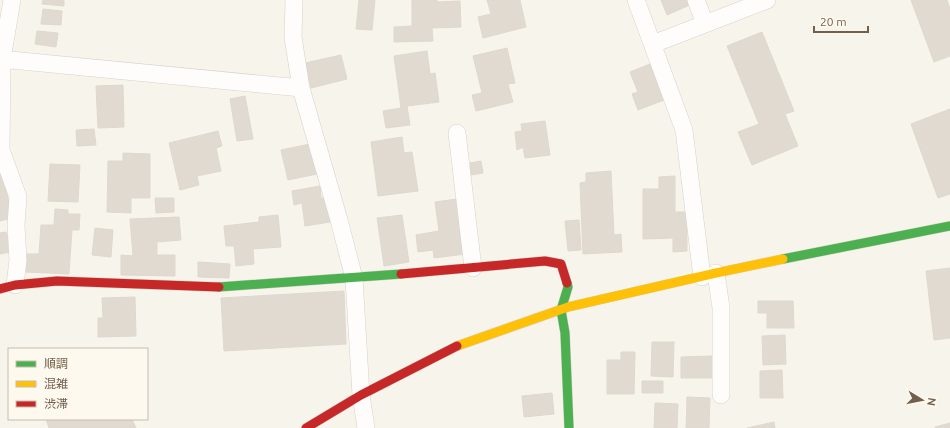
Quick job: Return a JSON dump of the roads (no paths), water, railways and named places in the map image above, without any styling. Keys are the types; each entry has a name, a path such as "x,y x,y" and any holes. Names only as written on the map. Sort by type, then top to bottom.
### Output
{"street":[{"path":"12,0 1,59 1,150 18,197 16,225 18,260 8,287 57,281 210,288 354,278 545,261 562,264 568,286 561,310 565,333 569,428"},
{"path":"294,0 293,37 301,88 354,278 362,394 366,428"},
{"path":"636,0 684,130 709,275 721,308 721,395"},
{"path":"696,0 705,24"},
{"path":"653,44 767,0"},
{"path":"1,59 301,88"},
{"path":"457,133 473,268"},
{"path":"306,428 362,394 458,345 561,310 709,275 950,226"}]}
